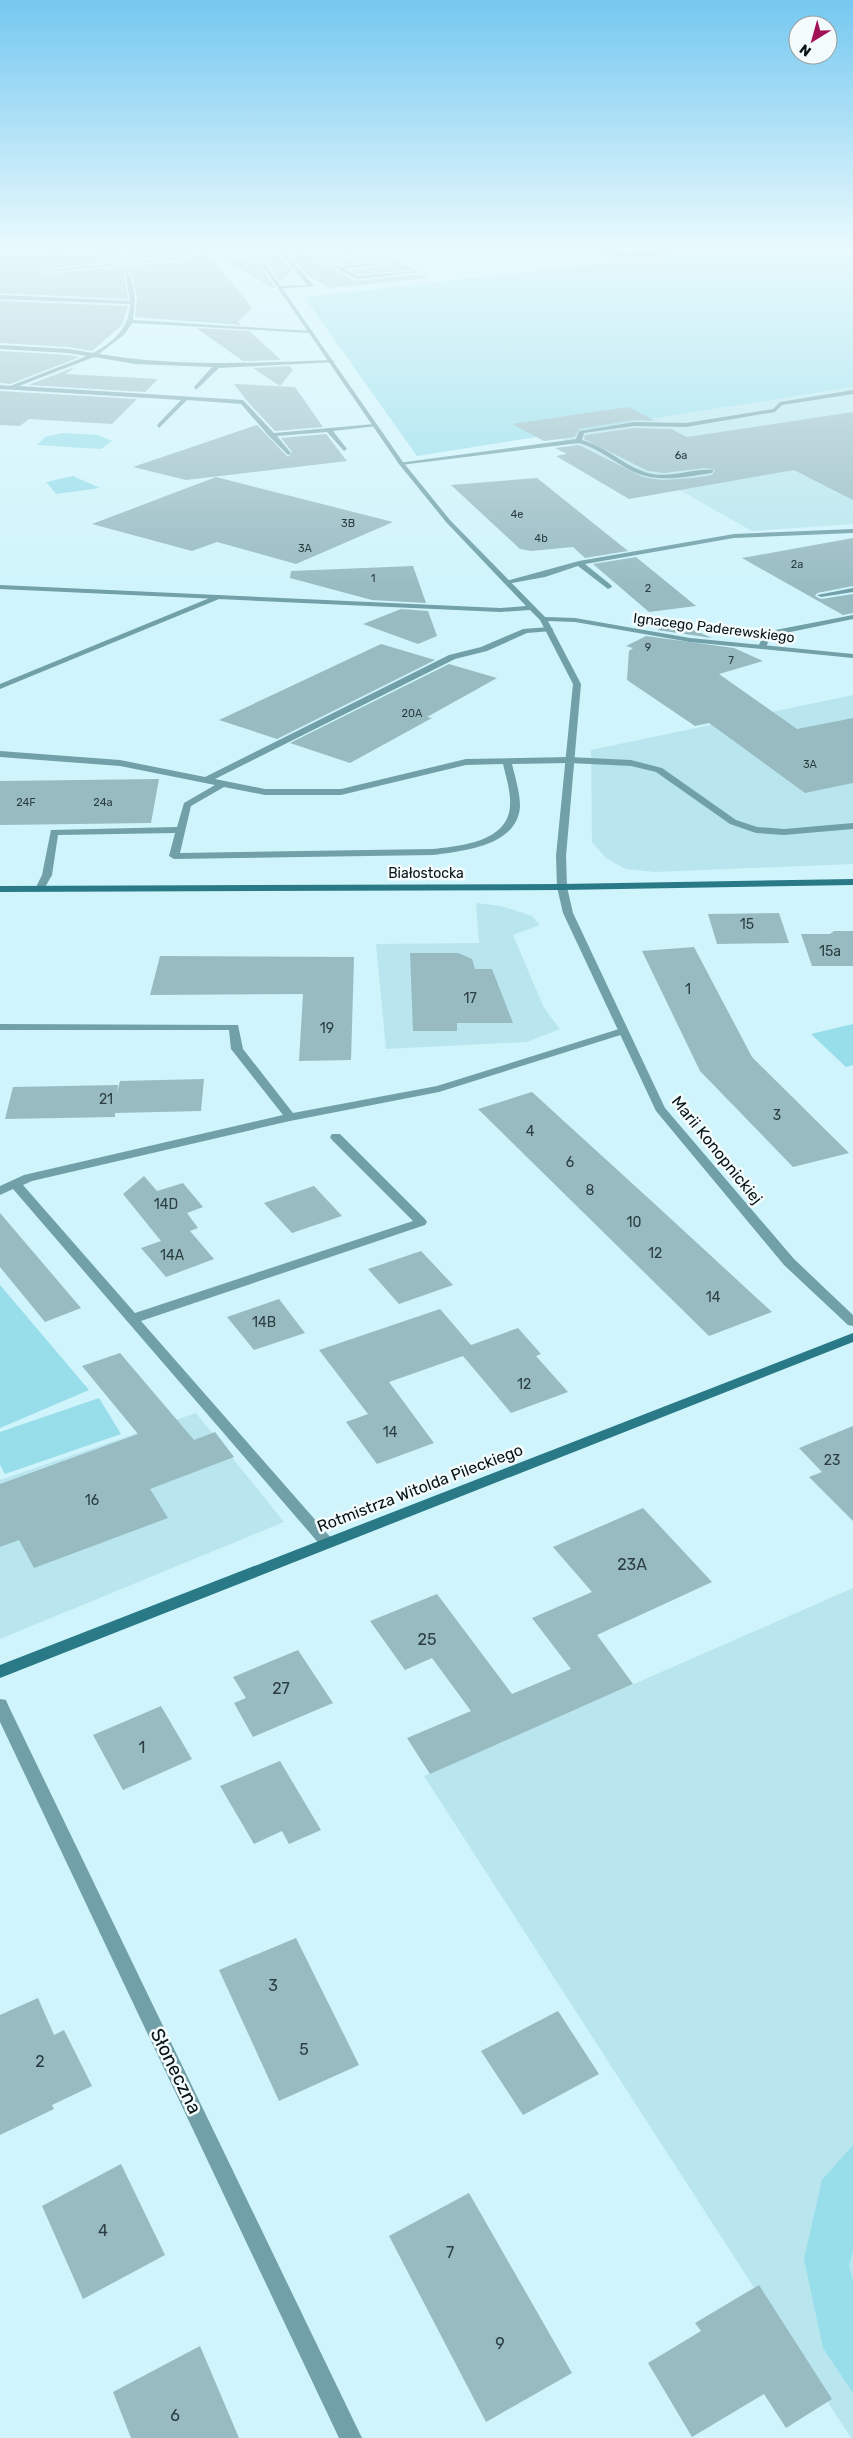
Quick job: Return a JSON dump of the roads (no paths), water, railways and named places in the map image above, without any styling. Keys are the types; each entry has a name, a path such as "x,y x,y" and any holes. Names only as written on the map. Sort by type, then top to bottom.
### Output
{"main road":[{"name":"Białostocka","path":"0,889 562,888 853,882"},
{"name":"Rotmistrza Witolda Pileckiego","path":"0,1672 853,1337"}],"street":[{"path":"0,391 75,363"},
{"path":"151,363 217,366 310,363"},
{"name":"Marii Konopnickiej","path":"333,363 401,463 448,521 543,619 577,684 561,856 562,888 568,912 660,1108 789,1262 853,1322"},
{"path":"196,388 217,366"},
{"path":"0,387 243,402 288,453"},
{"path":"579,441 582,432 634,424 686,424 774,410 780,404 853,392"},
{"path":"160,426 185,399"},
{"path":"271,435 374,426"},
{"path":"328,430 344,449"},
{"path":"401,463 579,441 596,445 644,474 674,476 711,471"},
{"path":"507,582 542,575 579,563 734,536 853,531"},
{"path":"579,563 608,587"},
{"path":"0,587 500,610 533,608"},
{"path":"821,596 853,590"},
{"path":"0,688 220,597"},
{"path":"762,646 768,634 780,630 853,617"},
{"name":"Ignacego Paderewskiego","path":"543,619 575,620 655,636 853,656"},
{"path":"207,780 452,657 484,649 526,631 549,629"},
{"path":"0,754 120,763 265,792 340,792 466,762 569,760 631,763 659,770 733,822 756,830 784,832 853,826"},
{"path":"224,783 187,805 174,856 433,852 471,847 498,836 510,821 515,808 507,761"},
{"path":"40,888 47,875 54,832 180,830"},
{"path":"0,1027 234,1027 237,1049 290,1117"},
{"path":"0,1191 28,1178 290,1117 439,1089 623,1032"},
{"path":"132,1319 421,1222 336,1137"},
{"path":"15,1184 327,1543"},
{"name":"Słoneczna","path":"0,1704 351,2438"}]}
